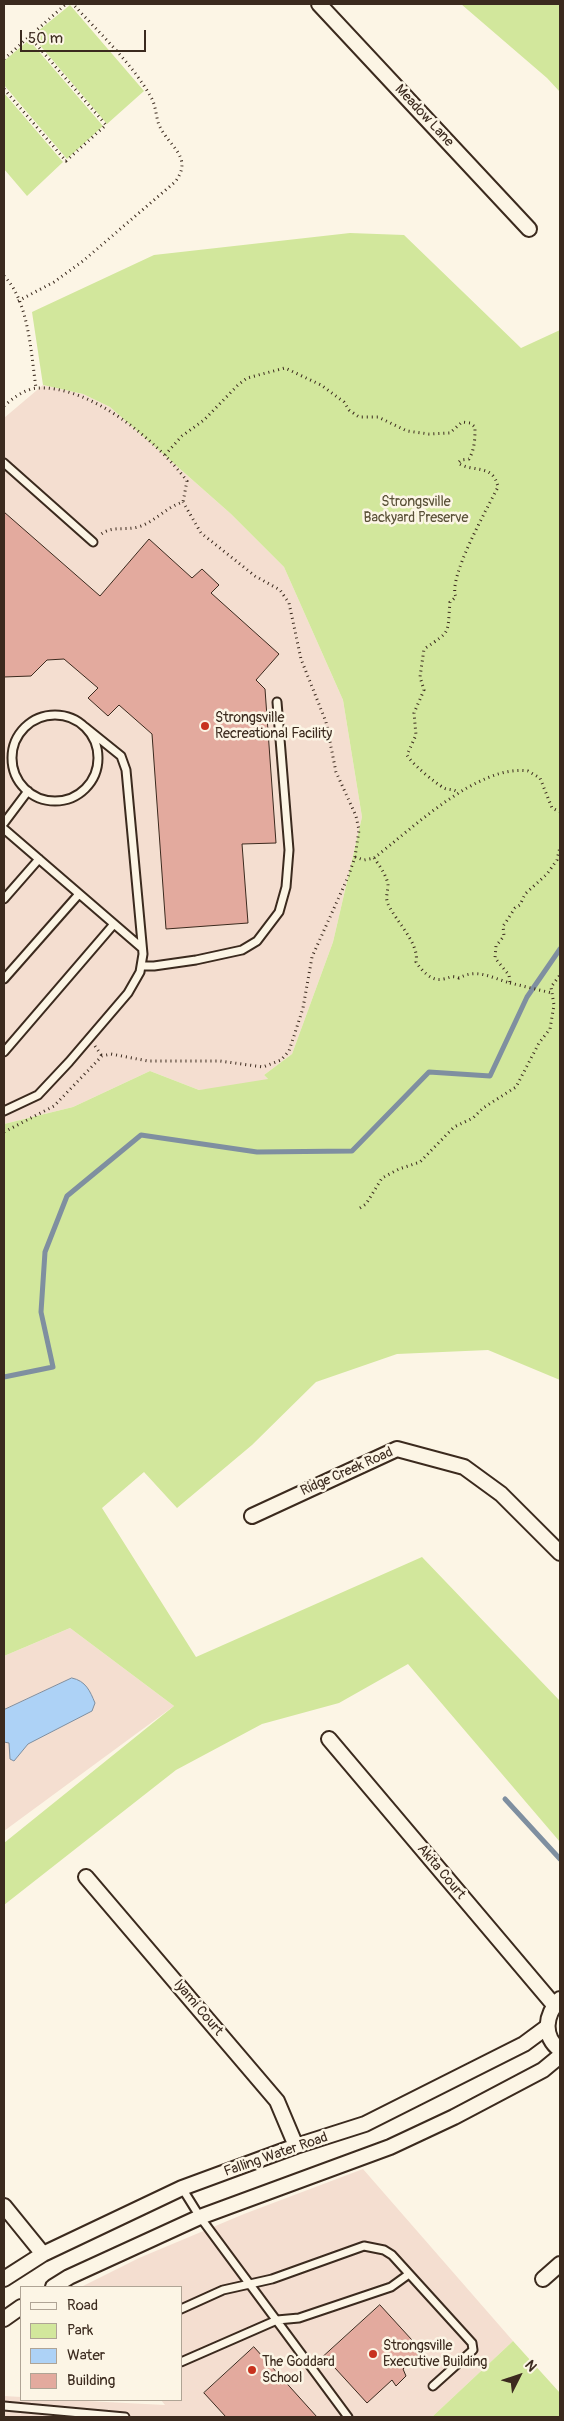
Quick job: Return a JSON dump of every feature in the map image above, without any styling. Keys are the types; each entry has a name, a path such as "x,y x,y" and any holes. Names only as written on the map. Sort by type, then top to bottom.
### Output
{"street":[{"name":"Meadow Lane","path":"319,4 529,228"},
{"name":"Ridge Creek Road","path":"252,1516 397,1448 464,1467 501,1494 560,1554"},
{"name":"Akita Court","path":"329,1739 557,2002"},
{"name":"Iyami Court","path":"86,1877 277,2101 296,2146"},
{"path":"557,2002 548,2017 547,2027 550,2038 560,2050"},
{"name":"Falling Water Road","path":"4,2279 43,2254 182,2188 296,2146 365,2124 524,2044 547,2027"},
{"path":"55,2286 69,2277 200,2217 390,2148 543,2070 560,2056"},
{"path":"4,2206 43,2254"},
{"path":"543,2279 560,2264"},
{"path":"4,2319 20,2309"}],"lane":[{"path":"4,463 93,542"},
{"path":"141,966 196,960 242,950 257,941 279,912 286,887 289,850 277,702"},
{"path":"4,1111 38,1095 128,993 141,966 142,948 126,770 121,756 85,727 65,716 53,715 32,722 22,729 12,750 14,773 28,792 36,797 56,801 71,798 84,790 95,774 98,754 96,744 85,727"},
{"path":"4,823 28,792"},
{"path":"4,829 142,948"},
{"path":"4,899 39,859"},
{"path":"4,979 79,894"},
{"path":"4,1052 114,924"},
{"path":"182,2188 200,2217 348,2417"},
{"path":"182,2309 224,2290 272,2279 364,2246 384,2250 392,2255 472,2343 473,2350 433,2386"},
{"path":"182,2362 277,2320 299,2318 391,2287 409,2274"},
{"path":"4,2406 125,2417"}],"path":[{"path":"4,59 66,4"},
{"path":"18,301 54,282 83,261 175,182 182,172 183,160 159,125 153,102 141,81 73,4"},
{"path":"4,89 66,160 106,125 30,36"},
{"path":"4,276 14,290 25,320 36,388"},
{"path":"165,455 182,436 204,420 238,385 254,375 285,368 321,385 344,402 349,410 359,417 378,417 407,431 429,434 450,433 462,422 470,423 475,427 474,446 471,456 469,459 461,460 458,463 464,467 477,467 489,472 496,478 498,487 459,568 453,591 456,598 450,602 448,628 441,639 426,647 423,653 420,678 424,690 414,713 416,734 407,755 443,787 454,789 458,794"},
{"path":"4,406 22,392 36,388 62,391 95,402 143,434 165,455 187,481 183,502 201,533 255,576 280,590 289,603 301,659 321,704 336,772 356,816 359,830 355,857 348,878 312,957 302,1008 294,1036 288,1051 280,1060 263,1067 220,1061 148,1061 111,1054 102,1056 54,1106 4,1132"},
{"path":"93,542 110,528 135,528 145,525 169,507 183,502"},
{"path":"355,857 364,860 374,858 458,794 486,777 525,770 540,778 552,808 560,812"},
{"path":"512,984 509,975 495,958 496,946 504,936 503,926 515,908 520,905 525,894 547,874 557,860 560,847"},
{"path":"374,858 387,882 386,896 388,904 401,922 412,945 418,965 430,978 441,980 450,976 459,978 472,972 550,993"},
{"path":"360,1208 366,1204 382,1178 399,1169 420,1162 454,1127 473,1118 483,1108 516,1087 539,1043 550,1029 554,1005 550,993 551,987 560,975"}],"shaded area":[{"path":"43,385 83,394 110,407 231,514 284,567 343,700 362,817 333,942 292,1054 264,1075 273,1084 199,1090 150,1071 73,1107 4,1124 4,418"},
{"path":"70,1628 174,1706 4,1831 4,1656"},
{"path":"363,2169 513,2341 432,2417 4,2417 4,2396 20,2397 20,2401 87,2401 165,2405 162,2401 182,2401 182,2286 83,2286 139,2258 244,2214"}],"green space":[{"path":"461,4 560,4 560,92 547,78"},
{"path":"70,5 144,91 107,124 32,36"},
{"path":"29,40 103,126 67,159 4,85 4,61"},
{"path":"4,93 63,162 27,196 4,169"},
{"name":"Strongsville Backyard Preserve","path":"350,233 404,235 521,348 560,330 560,1380 488,1350 397,1354 316,1382 252,1445 177,1508 144,1472 102,1508 196,1657 422,1557 560,1701 560,1842 408,1664 339,1703 262,1724 176,1770 4,1905 4,1843 174,1706 70,1628 4,1656 4,1124 73,1107 150,1071 199,1090 268,1079 264,1075 292,1054 333,942 362,817 343,700 284,567 231,514 110,407 83,394 43,385 32,312 154,255"},
{"path":"513,2341 560,2393 560,2417 432,2417"}],"water":[{"path":"72,1678 81,1681 89,1691 95,1703 92,1711 28,1744 14,1761 10,1759 9,1743 4,1742 4,1710"}],"building":[{"name":"Strongsville Recreational Facility","path":"4,512 100,596 149,539 192,578 202,569 219,585 211,593 279,654 256,680 265,689 276,843 242,844 248,923 166,929 152,734 119,705 108,716 88,698 98,688 64,659 47,660 31,676 4,677"},
{"name":"Strongsville Executive Building","path":"380,2305 422,2351 403,2369 406,2376 396,2386 392,2380 367,2403 324,2356"},
{"name":"The Goddard School","path":"254,2347 317,2417 226,2417 204,2393"}],"waterway":[{"path":"4,1377 53,1367 41,1312 45,1252 67,1196 141,1135 257,1152 352,1151 429,1072 490,1076 527,997 560,949"},
{"path":"505,1799 560,1859"}],"place":[{"name":"Strongsville Recreational Facility","path":"205,726"},
{"name":"Strongsville Executive Building","path":"373,2354"},
{"name":"The Goddard School","path":"252,2370"}]}
